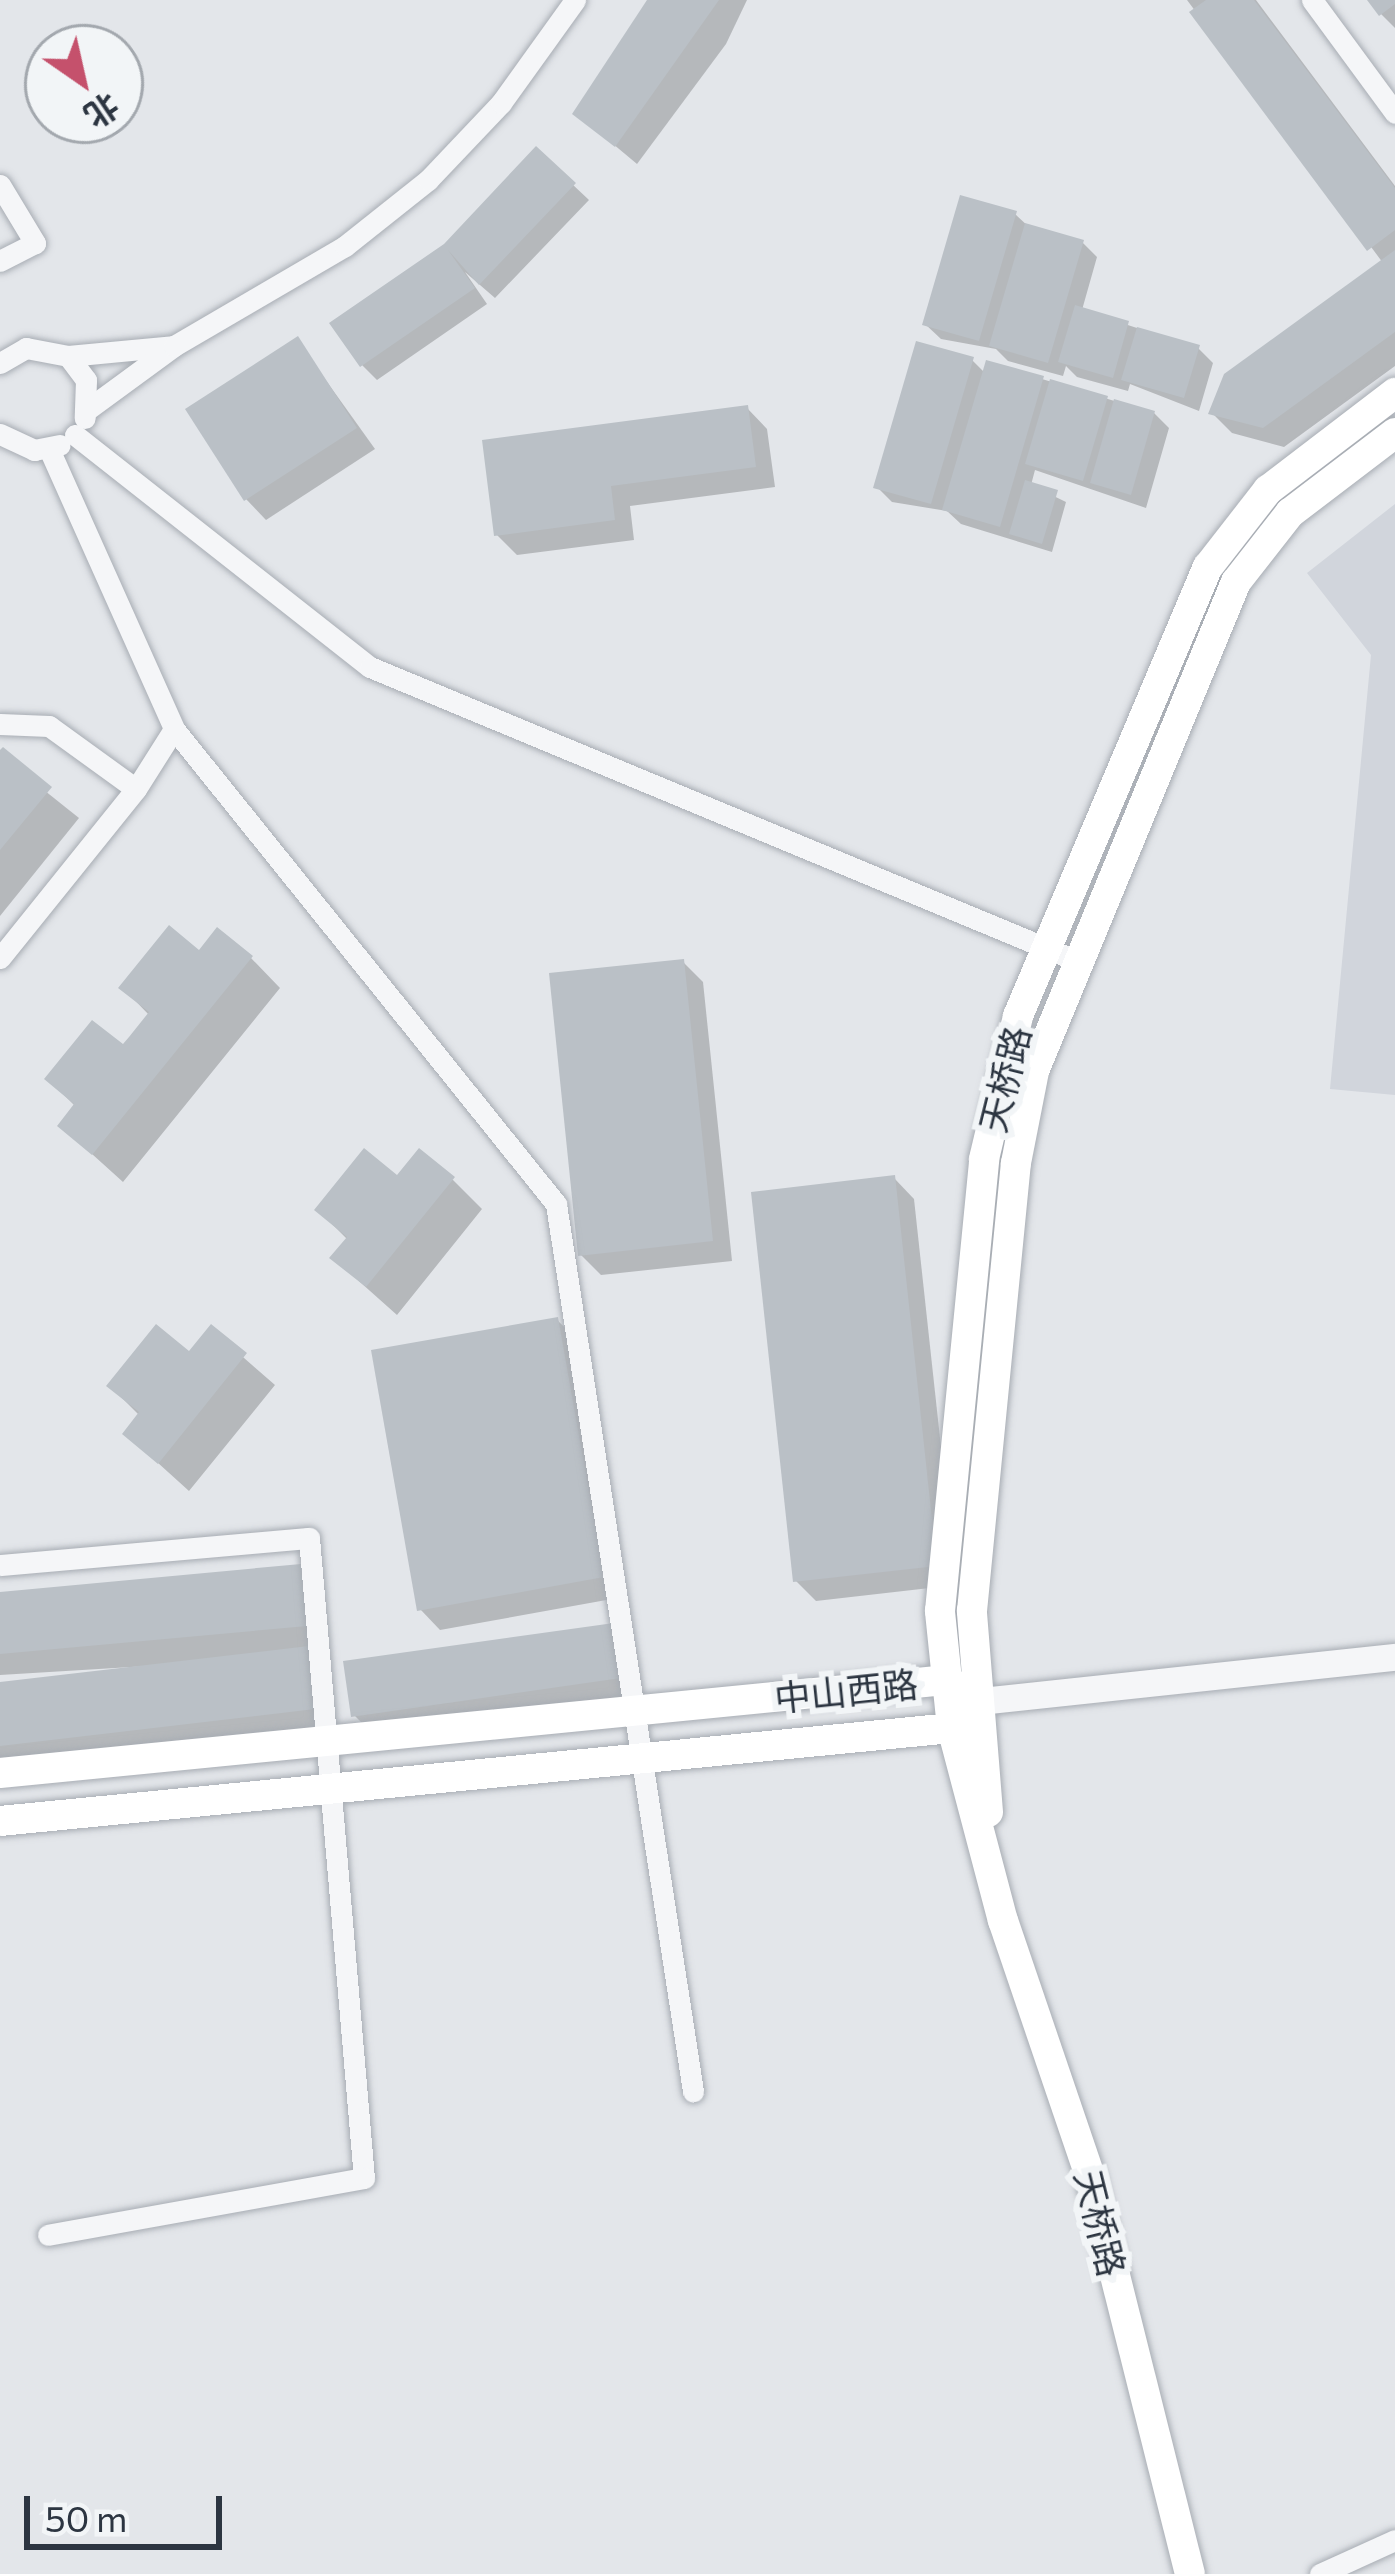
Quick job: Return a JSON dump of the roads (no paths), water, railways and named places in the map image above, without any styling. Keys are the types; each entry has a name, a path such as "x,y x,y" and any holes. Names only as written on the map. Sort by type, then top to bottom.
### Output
{"main road":[{"name":"天桥路","path":"1190,2574 1084,2157 991,1878 952,1728 940,1611 984,1159 1004,1063 1046,948 1208,567 1268,490 1395,393"},
{"name":"天桥路","path":"991,1878 972,1611 1016,1162 1034,1071 1236,582 1290,513 1395,433"},
{"name":"中山西路","path":"0,1773 947,1680 981,1701 952,1728 0,1821"}],"street":[{"path":"0,434 20,447 49,449 75,435 88,409 173,346 345,246 428,180 501,103 575,0"},
{"path":"1312,0 1395,113"},
{"path":"0,185 35,243 0,261"},
{"path":"4,356 41,347 68,356 173,346"},
{"path":"68,356 86,380 88,409"},
{"path":"75,435 370,667 1076,960"},
{"path":"49,449 174,729 556,1204 693,2091"},
{"path":"0,724 49,725 136,789"},
{"path":"0,958 136,789 174,729"},
{"path":"0,1564 309,1538 364,2178 47,2235"},
{"path":"981,1701 1395,1657"},
{"path":"1319,2574 1395,2540"}]}
